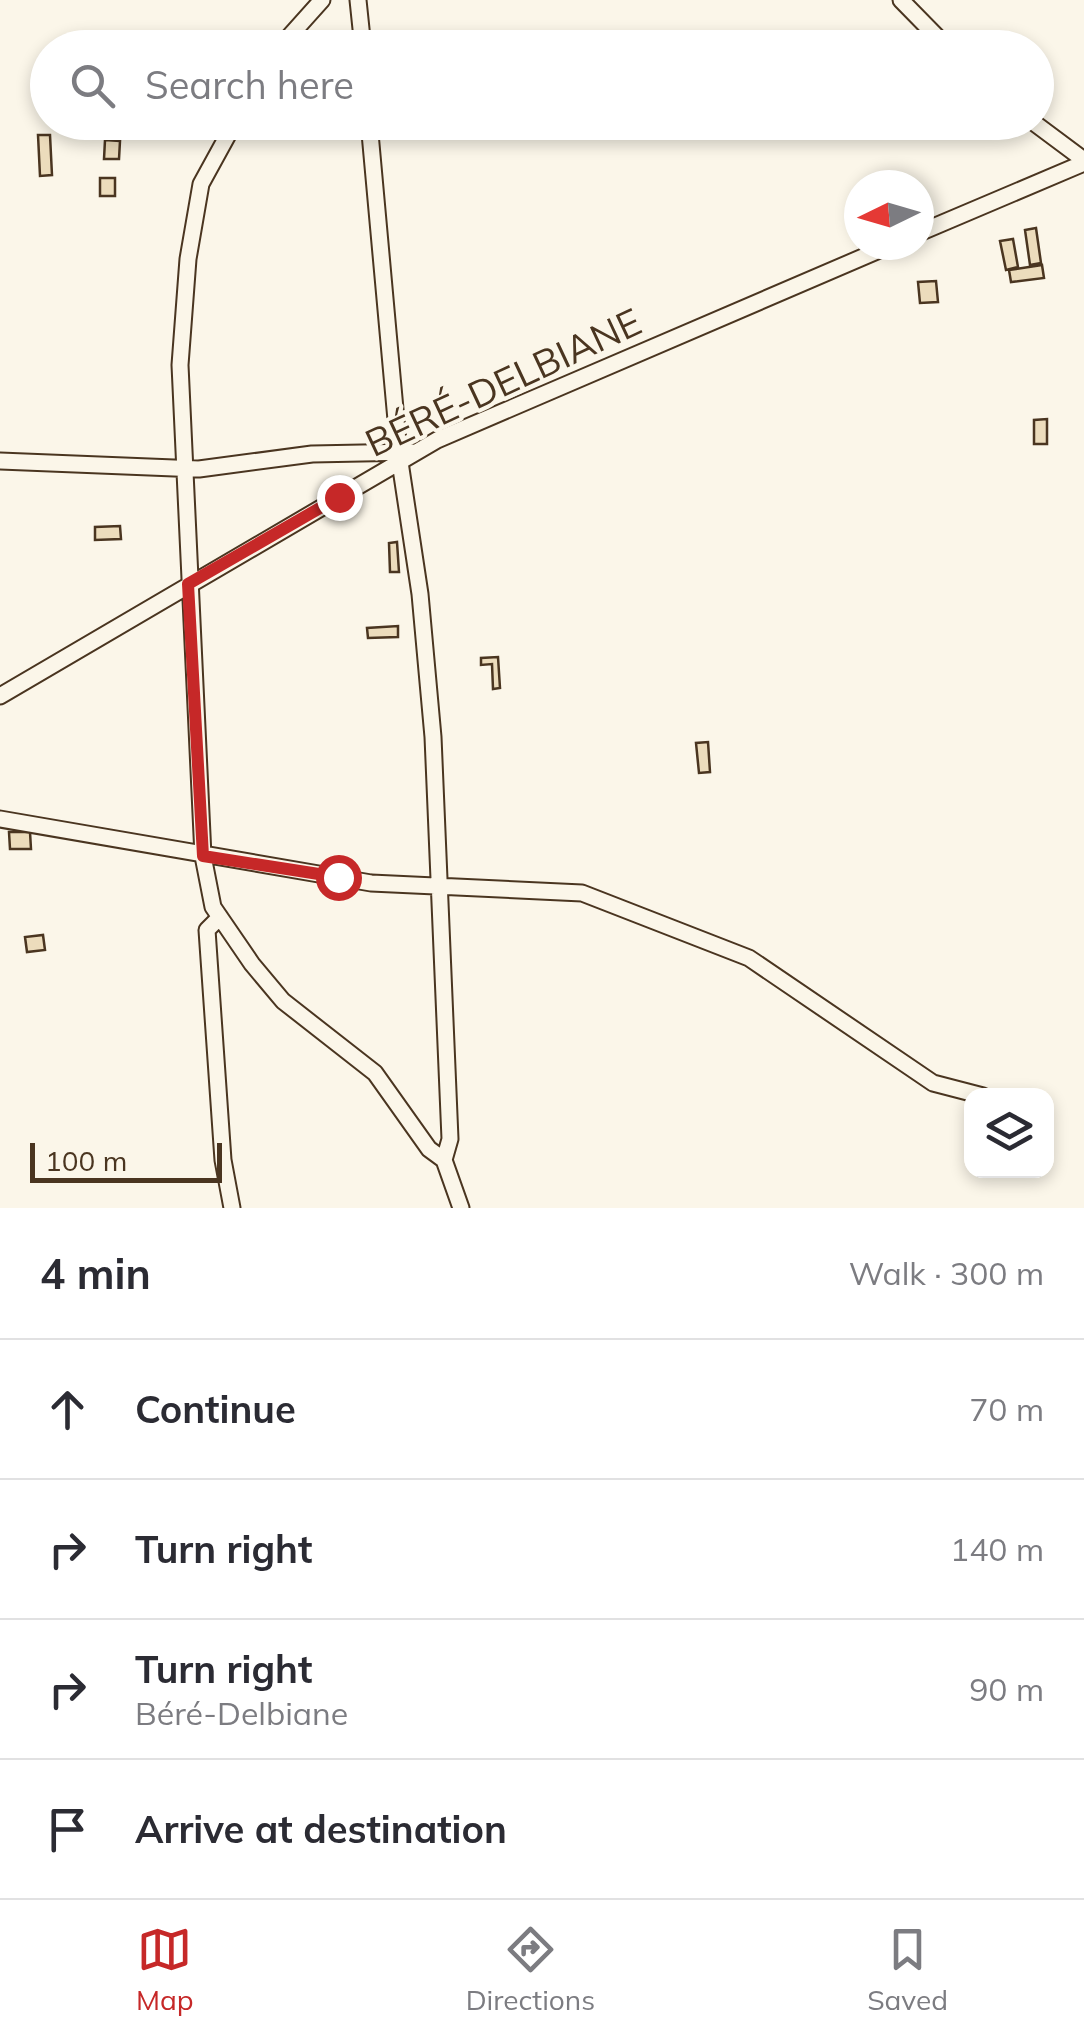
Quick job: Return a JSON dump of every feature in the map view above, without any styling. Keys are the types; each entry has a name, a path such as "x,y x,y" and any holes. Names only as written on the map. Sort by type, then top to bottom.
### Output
{"street":[{"path":"295,30 322,0"},
{"path":"358,0 360,30"},
{"path":"900,0 930,30"},
{"path":"934,227 1084,162 1054,138"},
{"path":"225,140 200,184 188,258 180,365 203,856 220,917 283,1000 375,1073 429,1149 444,1160 461,1208"},
{"path":"372,140 399,457 420,594 440,886 450,1140 444,1160"},
{"name":"BÉRÉ-DELBIANE","path":"0,696 399,457 858,260"},
{"path":"0,462 184,468 312,454 399,457"},
{"path":"0,819 371,883 582,893 749,958 933,1083 964,1091"},
{"path":"220,917 207,930 223,1160 232,1208"}],"building":[{"path":"38,140 50,140 52,175 40,176"},
{"path":"105,140 120,141 119,159 104,159"},
{"path":"100,178 115,178 115,196 100,196"},
{"path":"1036,228 1041,263 1030,265 1025,230"},
{"path":"1013,239 1018,267 1006,270 1000,241"},
{"path":"1042,265 1044,278 1011,282 1009,270"},
{"path":"936,281 938,302 920,303 918,282"},
{"path":"1047,419 1047,444 1034,444 1034,420"},
{"path":"120,526 121,539 95,540 95,527"},
{"path":"397,542 399,572 390,572 389,543"},
{"path":"398,626 398,637 368,638 367,628"},
{"path":"498,657 500,688 493,689 492,664 481,665 481,658"},
{"path":"708,742 710,772 699,773 696,743"},
{"path":"9,832 30,832 31,849 10,849"},
{"path":"43,935 45,950 27,952 25,937"}],"route":[{"path":"338,877 238,858 203,856 188,584 339,497"}]}
